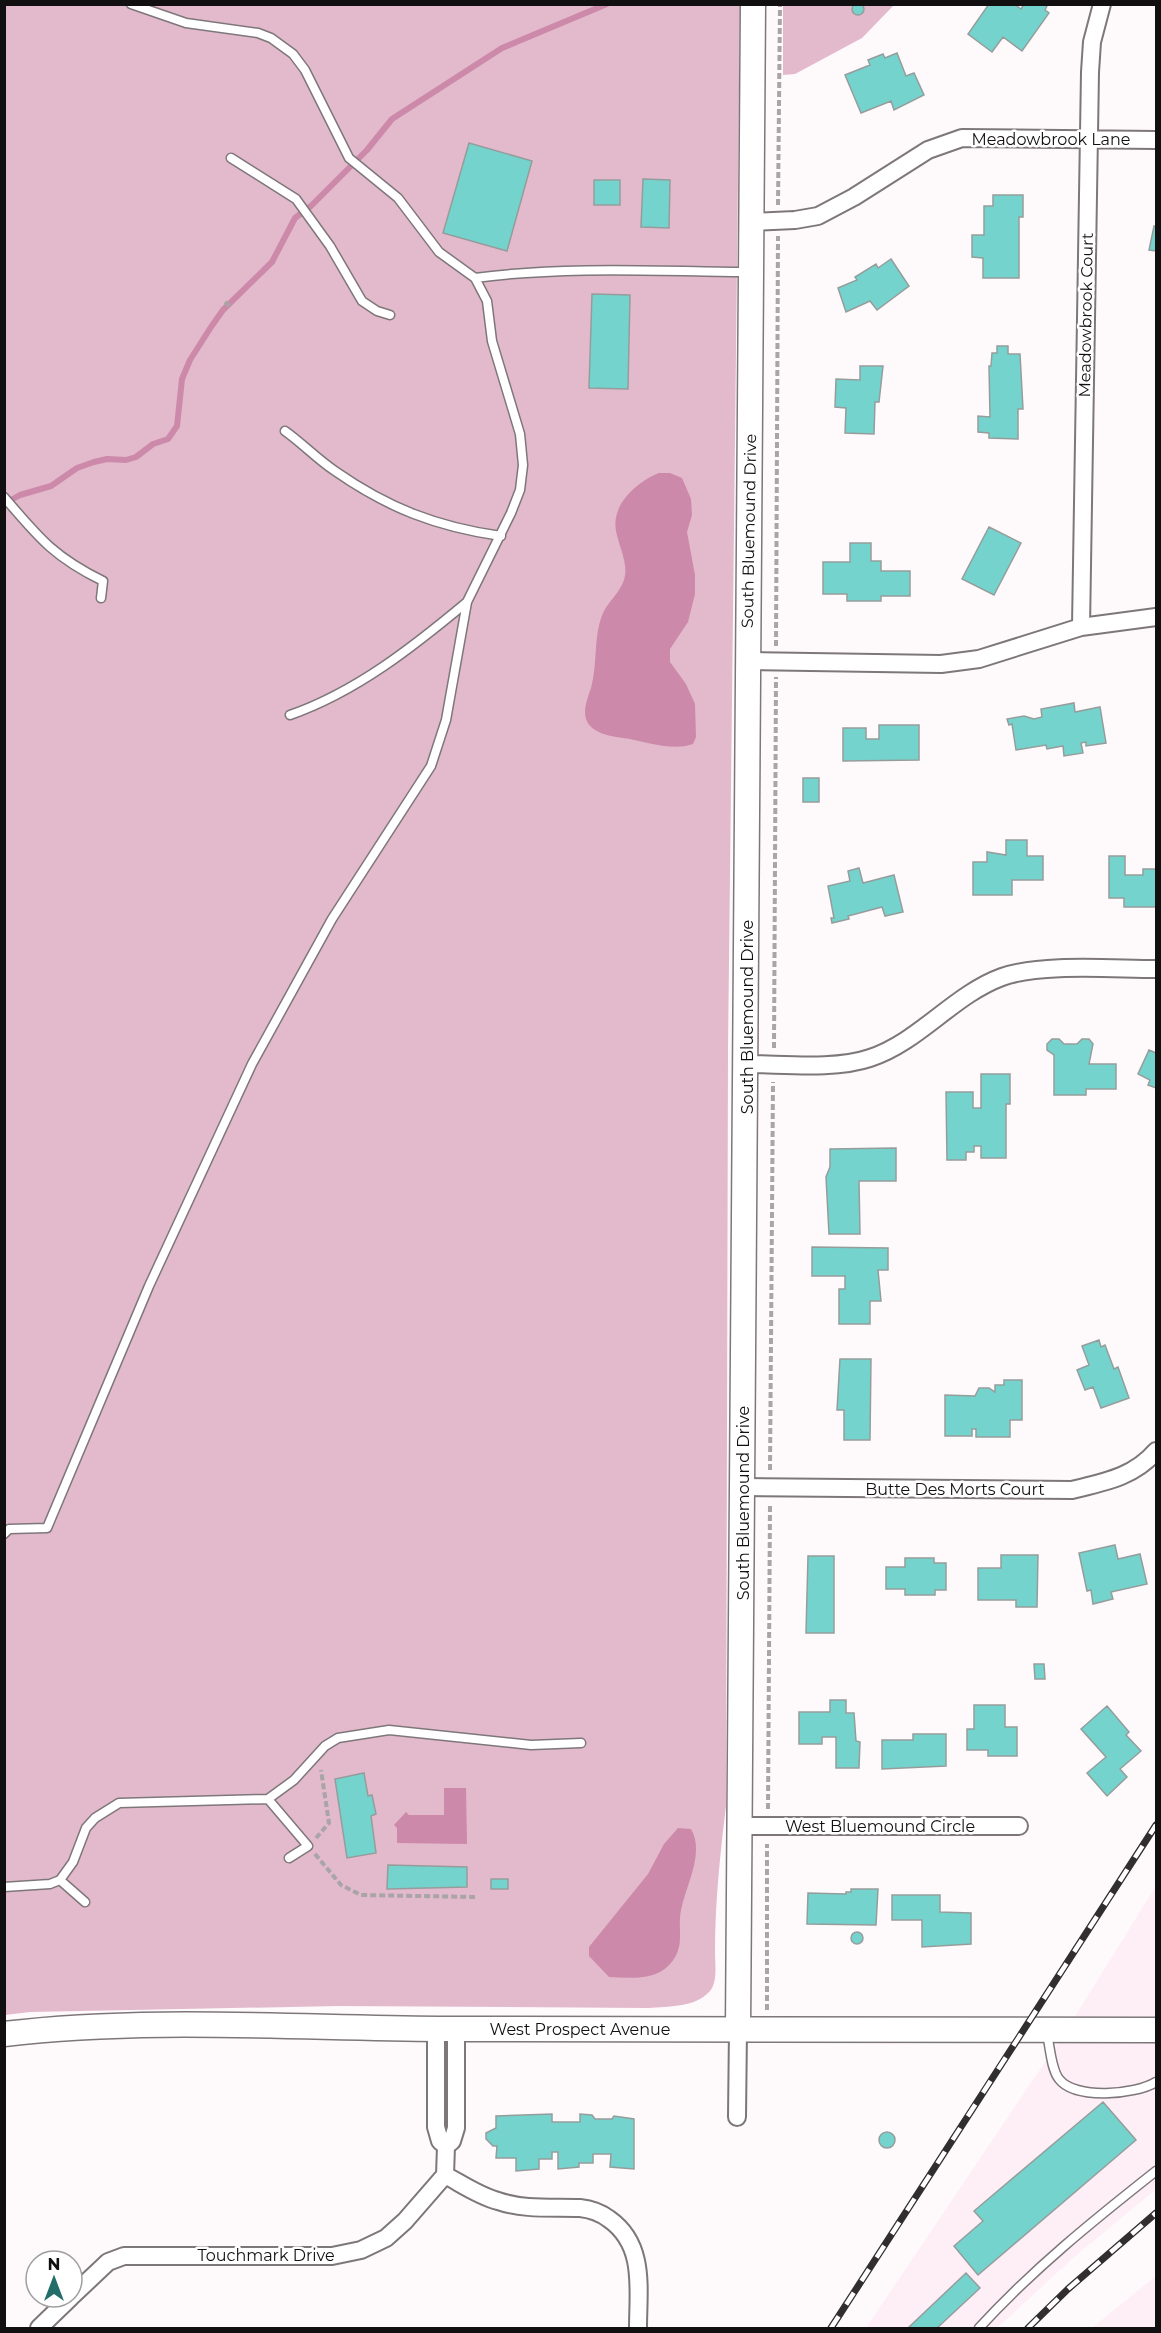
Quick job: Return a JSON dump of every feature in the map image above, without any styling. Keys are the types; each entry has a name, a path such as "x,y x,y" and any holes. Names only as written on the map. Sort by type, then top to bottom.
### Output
{"main road":[{"name":"South Bluemound Drive","path":"738,2029 742,1826 753,4"},
{"name":"West Prospect Avenue","path":"4,2034 153,2025 446,2029 1156,2030"}],"street":[{"name":"Meadowbrook Court","path":"1081,627 1088,138 1092,42 1102,4"},
{"name":"Meadowbrook Lane","path":"752,222 818,216 854,197 928,150 962,138 1156,140"},
{"path":"748,661 941,664 979,658 1081,627 1156,617"},
{"path":"746,1064 828,1063 870,1058 912,1035 966,996 1002,977 1041,970 1156,969"},
{"name":"Butte Des Morts Court","path":"743,1487 1072,1490 1133,1472 1156,1451"},
{"name":"West Bluemound Circle","path":"742,1826 1019,1826"},
{"path":"446,2029 456,2128 452,2141 446,2146 445,2175 498,2201 520,2206 584,2208 602,2214 618,2225 628,2238 636,2256 638,2328"},
{"path":"737,2117 738,2029"},
{"name":"Touchmark Drive","path":"84,2284 108,2262 124,2256 332,2256 361,2250 386,2238 405,2221 445,2175"},
{"name":"Touchmark Drive","path":"39,2328 58,2309"}],"lane":[{"path":"4,1534 9,1529 47,1528 149,1286 252,1064 332,919 431,766 446,720 467,602 501,536 520,490 524,465 520,434 492,341 487,301 475,278 439,252 398,198 354,163 329,123 305,70 283,46 258,33 186,23 131,4"},
{"path":"231,158 290,194 330,246 362,301 377,311 390,315"},
{"path":"475,278 503,274 625,270 751,272"},
{"path":"285,430 334,471 398,509 434,523 501,536"},
{"path":"7,500 54,553 103,581 101,598"},
{"path":"290,715 314,707 366,678 467,602"},
{"path":"4,1887 50,1884 60,1880 74,1862 86,1828 95,1818 119,1803 268,1799 294,1780 321,1751 338,1738 389,1730 531,1745 581,1743"},
{"path":"268,1799 308,1846 289,1858"},
{"path":"60,1880 85,1902"},
{"path":"1046,2030 1057,2077 1067,2088 1104,2092 1147,2088 1156,2082"},
{"path":"979,2328 1063,2245 1156,2170"}],"path":[{"path":"767,2029 780,4"},
{"path":"225,302 231,307"},
{"path":"321,1751 329,1823 308,1846 340,1885 361,1895 475,1897"}],"shaded area":[{"path":"783,4 894,5 862,38 795,74 783,75"},
{"path":"4,5 740,5 728,1048 726,1806 717,1897 715,1979 709,1992 688,2004 648,2008 338,2006 30,2012 5,2015"},
{"path":"659,473 670,473 682,478 691,499 692,515 687,532 695,575 695,594 688,622 670,649 670,662 686,684 695,704 696,737 693,744 678,747 662,746 598,732 589,724 585,715 593,678 598,629 604,611 622,584 625,574 616,531 618,512 627,495 634,488"},
{"path":"444,1788 466,1788 467,1844 397,1843 397,1828 394,1825 406,1812 409,1815 444,1815"},
{"path":"678,1828 691,1829 696,1848 693,1869 681,1910 678,1951 670,1964 650,1976 609,1977 589,1956 589,1947 648,1874 664,1844"},
{"path":"1156,1886 1156,2189 1074,2257 997,2328 866,2328 1066,2031"},
{"path":"1156,2276 1156,2328 1092,2328"}],"building":[{"path":"858,3 864,9 858,15 852,9"},
{"path":"989,4 1014,4 1021,9 1024,4 1048,4 1045,10 1049,13 1022,51 1003,37 992,52 968,34"},
{"path":"897,53 906,76 914,73 924,95 894,110 891,101 861,113 845,75 870,65 868,60 883,54 885,58"},
{"path":"469,143 532,161 507,251 443,233"},
{"path":"643,179 670,180 669,228 641,227"},
{"path":"594,180 620,180 620,205 594,205"},
{"path":"993,195 1023,195 1023,217 1019,217 1019,278 983,278 983,258 972,257 972,235 984,235 984,206 993,206"},
{"path":"1154,226 1156,227 1156,251 1149,250"},
{"path":"891,259 909,286 877,310 870,301 846,312 838,288 857,280 855,277 876,264 878,268"},
{"path":"592,294 630,295 628,389 589,388"},
{"path":"997,346 1008,346 1008,354 1020,354 1023,409 1018,409 1018,439 989,438 989,433 978,432 978,416 990,417 989,366 991,366 992,353 997,353"},
{"path":"860,366 883,366 879,402 875,402 874,434 845,433 846,408 835,407 836,379 860,380"},
{"path":"989,527 1021,543 994,595 962,579"},
{"path":"850,543 871,543 871,561 881,561 881,571 910,571 910,596 881,596 881,601 847,601 847,594 823,594 823,562 850,562"},
{"path":"1074,703 1075,712 1100,707 1106,743 1086,746 1086,742 1081,743 1083,753 1064,756 1063,746 1047,749 1046,745 1016,750 1012,724 1009,725 1007,719 1024,716 1034,719 1042,717 1041,709"},
{"path":"879,725 919,725 919,760 843,761 843,728 866,728 866,739 879,739"},
{"path":"803,778 819,778 819,802 803,802"},
{"path":"1006,840 1027,840 1027,856 1043,856 1043,880 1012,880 1012,895 973,895 973,862 987,862 987,852 1006,855"},
{"path":"1109,856 1125,856 1125,875 1143,875 1143,869 1156,869 1156,907 1124,907 1124,898 1109,898"},
{"path":"859,868 863,883 894,875 903,912 885,916 882,907 832,923 831,918 834,918 828,886 850,881 848,871"},
{"path":"1052,1039 1059,1039 1064,1044 1077,1044 1082,1039 1089,1039 1093,1044 1089,1064 1116,1064 1116,1089 1086,1089 1086,1095 1054,1095 1054,1055 1047,1050 1047,1044"},
{"path":"1149,1050 1156,1053 1156,1088 1148,1085 1150,1080 1138,1074"},
{"path":"981,1074 1010,1074 1010,1104 1006,1104 1006,1158 981,1158 981,1146 974,1146 974,1152 966,1152 966,1160 947,1160 946,1092 973,1092 973,1108 981,1108"},
{"path":"896,1148 896,1181 859,1181 860,1234 829,1234 826,1177 830,1167 830,1149"},
{"path":"812,1247 888,1248 888,1270 878,1270 881,1301 870,1301 870,1324 839,1324 839,1289 845,1289 845,1276 812,1276"},
{"path":"1099,1340 1101,1347 1105,1345 1114,1369 1118,1367 1129,1398 1101,1408 1093,1387 1085,1390 1077,1370 1089,1365 1082,1346"},
{"path":"840,1359 871,1359 870,1440 844,1440 844,1410 837,1410"},
{"path":"1004,1380 1022,1380 1022,1420 1010,1420 1010,1437 976,1437 976,1429 972,1429 972,1436 945,1436 945,1395 975,1396 979,1388 989,1388 995,1392 995,1385 1004,1385"},
{"path":"1115,1545 1118,1559 1140,1554 1147,1584 1111,1592 1113,1599 1093,1604 1091,1590 1087,1591 1079,1553"},
{"path":"1001,1555 1038,1555 1037,1607 1016,1607 1016,1600 978,1600 978,1568 1001,1568"},
{"path":"808,1556 834,1556 834,1633 806,1633"},
{"path":"905,1558 934,1558 934,1563 946,1563 946,1590 935,1590 935,1595 905,1595 905,1589 886,1589 886,1567 905,1567"},
{"path":"1034,1664 1044,1664 1045,1679 1035,1679"},
{"path":"830,1700 846,1700 846,1713 854,1713 856,1741 860,1742 859,1768 836,1768 836,1737 822,1737 822,1744 799,1744 799,1712 830,1712"},
{"path":"974,1705 1005,1705 1005,1727 1017,1727 1017,1756 988,1756 988,1750 967,1750 967,1729 974,1729"},
{"path":"1107,1706 1129,1732 1126,1735 1141,1751 1120,1769 1127,1777 1107,1796 1087,1773 1106,1757 1081,1729"},
{"path":"913,1734 946,1734 946,1766 882,1769 882,1740 913,1740"},
{"path":"364,1773 368,1796 372,1795 376,1814 371,1816 376,1853 347,1858 335,1779"},
{"path":"388,1865 467,1867 467,1887 387,1889"},
{"path":"491,1879 508,1879 508,1889 491,1889"},
{"path":"851,1889 878,1889 876,1925 807,1924 808,1893 846,1894 846,1892 851,1892"},
{"path":"892,1895 940,1895 940,1912 971,1913 971,1944 922,1947 922,1920 892,1920"},
{"path":"859,1932 863,1938 859,1944 855,1944 851,1936"},
{"path":"1103,2102 1136,2140 978,2275 954,2246 983,2221 974,2211"},
{"path":"552,2114 552,2122 580,2122 580,2114 592,2115 595,2119 612,2119 614,2116 634,2119 634,2169 610,2167 611,2154 593,2154 593,2163 579,2163 579,2167 558,2169 558,2152 552,2152 552,2159 539,2159 539,2169 516,2171 516,2158 496,2158 497,2146 493,2146 486,2139 486,2133 496,2128 496,2116"},
{"path":"887,2132 893,2134 895,2140 893,2146 887,2148 881,2146 879,2140 881,2134"},
{"path":"966,2273 980,2288 937,2328 908,2328"}],"waterway":[{"path":"4,504 20,495 51,486 77,468 107,459 126,460 136,457 153,444 168,439 177,426 182,379 190,360 211,327 223,310 272,262 295,218 311,206 367,150 392,119 502,48 607,4"}],"railway":[{"path":"831,2328 1156,1825"},
{"path":"1028,2328 1068,2289 1156,2213"}]}
